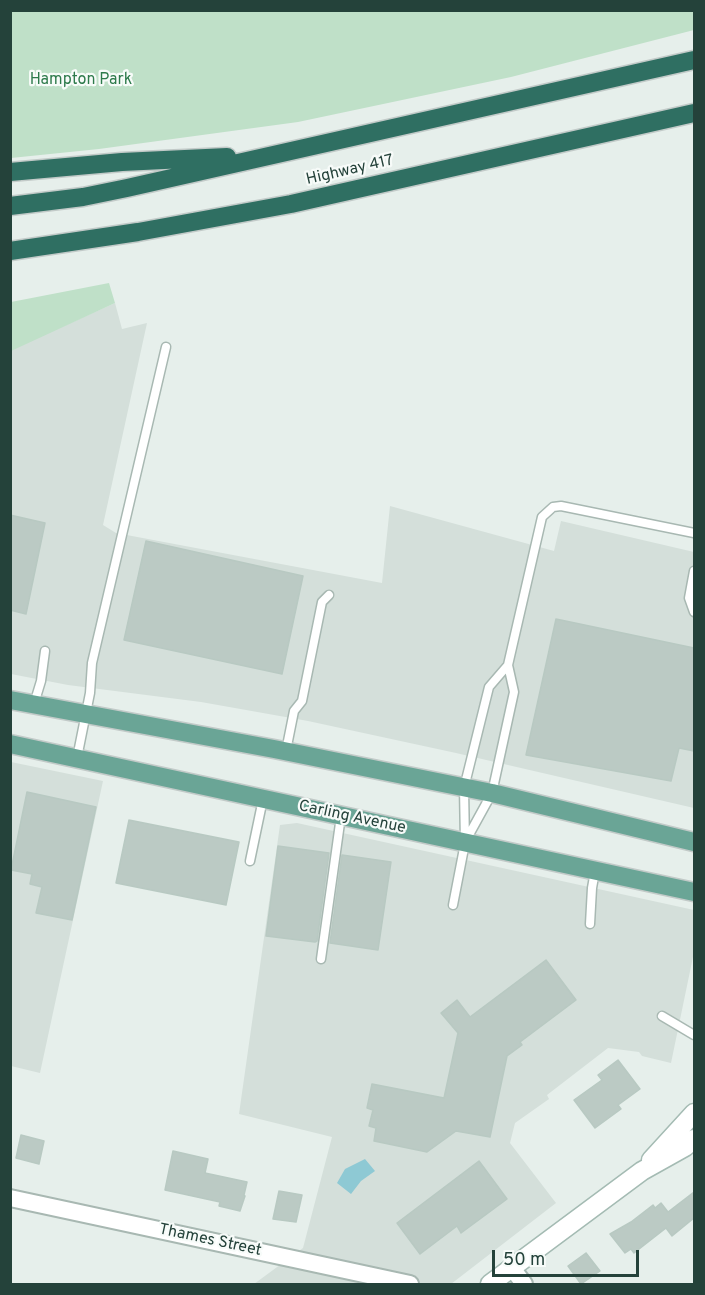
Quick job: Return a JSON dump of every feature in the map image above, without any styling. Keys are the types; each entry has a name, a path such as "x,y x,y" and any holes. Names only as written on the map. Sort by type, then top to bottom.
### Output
{"highway":[{"path":"10,206 83,197 694,60"},
{"name":"Highway 417","path":"10,251 138,232 291,204 694,112"},
{"path":"10,172 122,162 274,155"}],"main road":[{"path":"10,700 286,751 492,793 694,842"},
{"name":"Carling Avenue","path":"10,744 694,892"},
{"path":"642,1171 694,1113"},
{"path":"490,1284 642,1171 691,1142"}],"street":[{"name":"Thames Street","path":"10,1198 410,1284"},
{"path":"512,1268 524,1284"}],"lane":[{"path":"77,758 87,714 92,663 166,347"},
{"path":"465,843 492,793 514,692 508,665 542,517 548,511 561,506 694,533"},
{"path":"694,572 689,598 694,612"},
{"path":"286,751 294,711 302,701 322,602 329,595"},
{"path":"34,704 41,681 45,651"},
{"path":"453,905 465,843 464,788 489,687 508,665"},
{"path":"250,861 263,799"},
{"path":"321,959 341,816"},
{"path":"590,924 592,888 596,871"},
{"path":"662,1016 694,1035"}],"shaded area":[{"path":"115,303 122,329 147,323 103,525 116,533 382,583 390,506 554,551 561,521 694,552 694,808 308,721 201,702 68,685 11,674 10,350"},
{"path":"11,762 103,781 40,1073 11,1066"},
{"path":"297,823 694,910 694,952 671,1063 642,1056 639,1052 608,1048 547,1095 549,1099 515,1123 510,1143 556,1203 451,1284 254,1284 303,1248 332,1137 239,1114 280,825"}],"green space":[{"name":"Hampton Park","path":"11,10 694,10 694,30 511,77 298,122 99,149 11,158"},
{"path":"109,283 115,303 11,351 11,302"}],"water":[{"path":"365,1159 375,1171 361,1181 351,1194 337,1183 345,1169"}],"building":[{"path":"10,515 45,523 26,614 10,610"},
{"path":"146,541 303,576 282,674 124,640"},
{"path":"556,619 694,648 694,751 679,748 671,781 526,755"},
{"path":"27,792 96,807 72,920 36,913 42,887 30,884 32,874 11,870"},
{"path":"129,820 239,842 226,905 116,883"},
{"path":"278,846 329,853 317,941 315,942 266,936"},
{"path":"342,855 391,862 378,950 330,943"},
{"path":"546,960 576,1000 520,1042 522,1045 507,1056 490,1137 456,1131 427,1152 374,1141 376,1128 369,1126 373,1110 367,1108 372,1084 444,1098 458,1033 441,1013 457,1000 470,1017"},
{"path":"618,1060 640,1089 618,1105 621,1109 595,1128 574,1100 602,1080 598,1075"},
{"path":"21,1135 44,1141 39,1164 16,1158"},
{"path":"173,1151 208,1159 205,1173 247,1182 240,1211 219,1206 220,1202 165,1190"},
{"path":"479,1161 507,1199 461,1233 457,1226 420,1254 397,1223"},
{"path":"279,1191 302,1195 296,1222 273,1219"},
{"path":"694,1192 694,1218 672,1236 666,1228 634,1253 631,1249 625,1253 610,1234 653,1205 655,1208 661,1203 668,1212"},
{"path":"586,1253 600,1271 581,1284 568,1266"}]}
